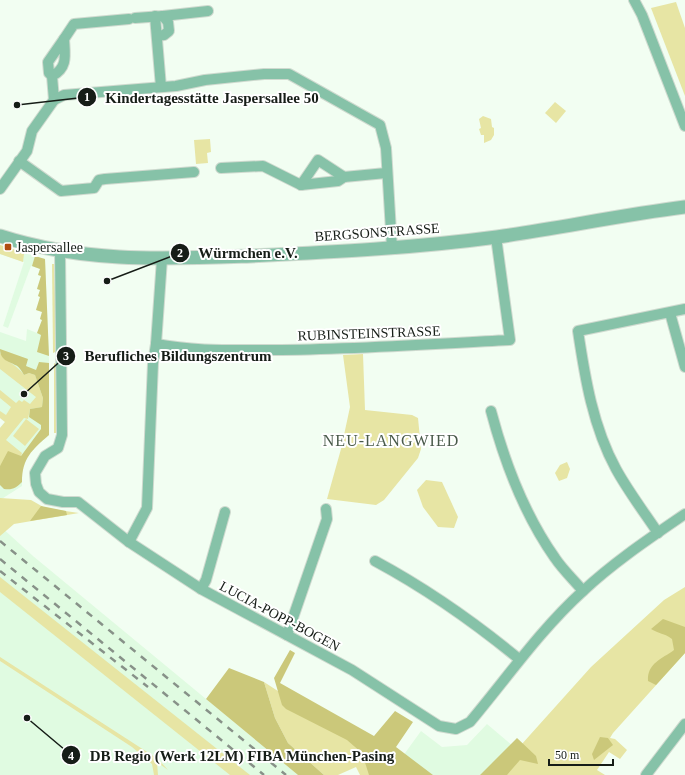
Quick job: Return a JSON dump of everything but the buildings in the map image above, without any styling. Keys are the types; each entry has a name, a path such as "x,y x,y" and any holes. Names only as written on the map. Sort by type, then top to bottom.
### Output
{"street":[{"path":"634,0 642,16 685,126"},
{"path":"54,100 52,76 49,73 48,62 74,24 208,11"},
{"path":"159,16 157,36 161,87"},
{"path":"52,76 59,72 65,62 64,39"},
{"path":"0,189 27,151 32,131 54,100 64,95 176,86 205,80 264,74 289,74 380,125 386,148 386,173 392,248"},
{"path":"301,185 318,160 344,177"},
{"path":"20,161 61,191 94,188 99,180 194,172"},
{"path":"221,168 263,166 301,185 338,181 344,177 386,173"},
{"name":"BERGSONSTRASSE","path":"0,236 60,252 110,258 162,259 392,248 496,237 685,207"},
{"name":"RUBINSTEINSTRASSE","path":"156,344 176,348 288,350 359,349 510,340 496,237"},
{"name":"LUCIA-POPP-BOGEN","path":"60,252 62,435 58,448 45,456 35,473 36,484 39,492 47,499 63,502 78,502 130,542 201,590 352,670 439,726 456,729 470,722 550,624 583,591 685,514"},
{"path":"130,542 147,508 153,362 156,344 162,259"},
{"path":"658,533 616,469 606,447 591,403 578,331 685,309"},
{"path":"670,313 685,367"},
{"path":"491,411 502,452 519,495 536,529 557,560 583,591"},
{"path":"287,636 328,519 326,509"},
{"path":"201,590 206,580 225,512"},
{"path":"375,561 416,583 447,603 478,625 520,660"},
{"path":"646,775 685,724"}],"shaded area":[{"path":"676,2 685,28 685,96 651,8"},
{"path":"555,102 566,111 556,123 545,113"},
{"path":"483,116 491,119 492,127 494,128 494,135 491,140 484,143 484,135 481,135 479,129 481,128 479,119"},
{"path":"210,139 211,152 207,153 208,163 196,164 194,140"},
{"path":"0,245 23,252 23,262 0,254"},
{"path":"0,246 45,259 49,360 49,435 31,450 22,469 22,486 0,500 0,428 5,422 0,418 0,332 26,341 27,329 37,333 42,320 40,319 42,312 36,310 40,297 38,296 40,290 37,289 41,276 38,275 40,269 31,266 8,328 3,326 24,262 0,254"},
{"path":"35,256 45,259 49,356 37,352 41,335 37,333 42,320 40,319 42,312 36,310 40,297 38,296 40,290 37,289 41,276 38,275 40,269 32,266"},
{"path":"52,264 54,264 57,351 53,353"},
{"path":"0,349 28,359 26,366 36,370 39,362 49,363 49,435 29,455 22,474 22,482 12,489 4,489 0,485 0,466 8,451 21,456 41,429 41,425 29,417 30,409 42,407 43,398 35,375 29,373 24,375 18,367 1,356"},
{"path":"0,353 24,375 29,373 35,375 43,398 42,407 30,409 28,419 24,418 6,440 22,453 21,456 0,466 0,428 5,422 0,418 0,411 6,415 11,407 0,398 0,390 16,403 19,400 22,402 24,400 30,404 36,397 0,369"},
{"path":"363,354 365,410 412,415 418,418 421,449 418,458 384,500 376,505 327,499 341,449 350,407 343,355"},
{"path":"54,363 57,365 57,433 54,433"},
{"path":"26,419 39,429 25,446 13,436"},
{"path":"567,462 570,469 567,478 559,481 555,473 560,465"},
{"path":"426,480 442,482 458,517 454,528 438,527 423,507 417,490"},
{"path":"0,498 31,500 45,508 79,513 14,524 0,536"},
{"path":"41,506 66,511 67,515 30,521"},
{"path":"0,526 33,556 298,775 0,775"},
{"path":"0,577 250,775 230,775 0,592"},
{"path":"685,587 685,653 613,733 610,738 615,739 627,750 620,759 609,752 597,770 605,775 494,775 591,667 664,600"},
{"path":"663,619 685,627 685,653 656,685 648,681 650,670 656,662 674,650 672,639 651,629"},
{"path":"290,650 295,653 280,683 374,736 395,711 413,722 396,747 433,775 369,775 362,753 347,740 286,709 282,705 274,678"},
{"path":"0,657 158,759 168,770 157,762 158,775 154,775 152,764 132,747 0,661"},
{"path":"229,668 264,682 275,718 288,743 324,775 298,775 206,699"},
{"path":"264,682 414,775 360,775 356,767 338,775 324,775 288,743 275,718"},
{"path":"487,724 513,746 486,775 422,775 400,760 421,731 442,747 467,745"},
{"path":"600,737 608,738 613,745 594,760 592,754"},
{"path":"517,738 536,756 538,764 520,760 507,775 480,775"}],"railway":[{"path":"0,541 286,775"},
{"path":"0,559 264,775"},
{"path":"0,571 148,687"}],"place":[{"name":"Kindertagesstätte Jaspersallee 50","path":"17,105"},
{"name":"Jaspersallee","path":"8,247"},
{"name":"Würmchen e.V.","path":"107,281"},
{"name":"Berufliches Bildungszentrum","path":"24,394"},
{"name":"DB Regio (Werk 12LM) FIBA München-Pasing","path":"27,718"}],"district":[{"name":"NEU-LANGWIED","path":"391,440"}]}
